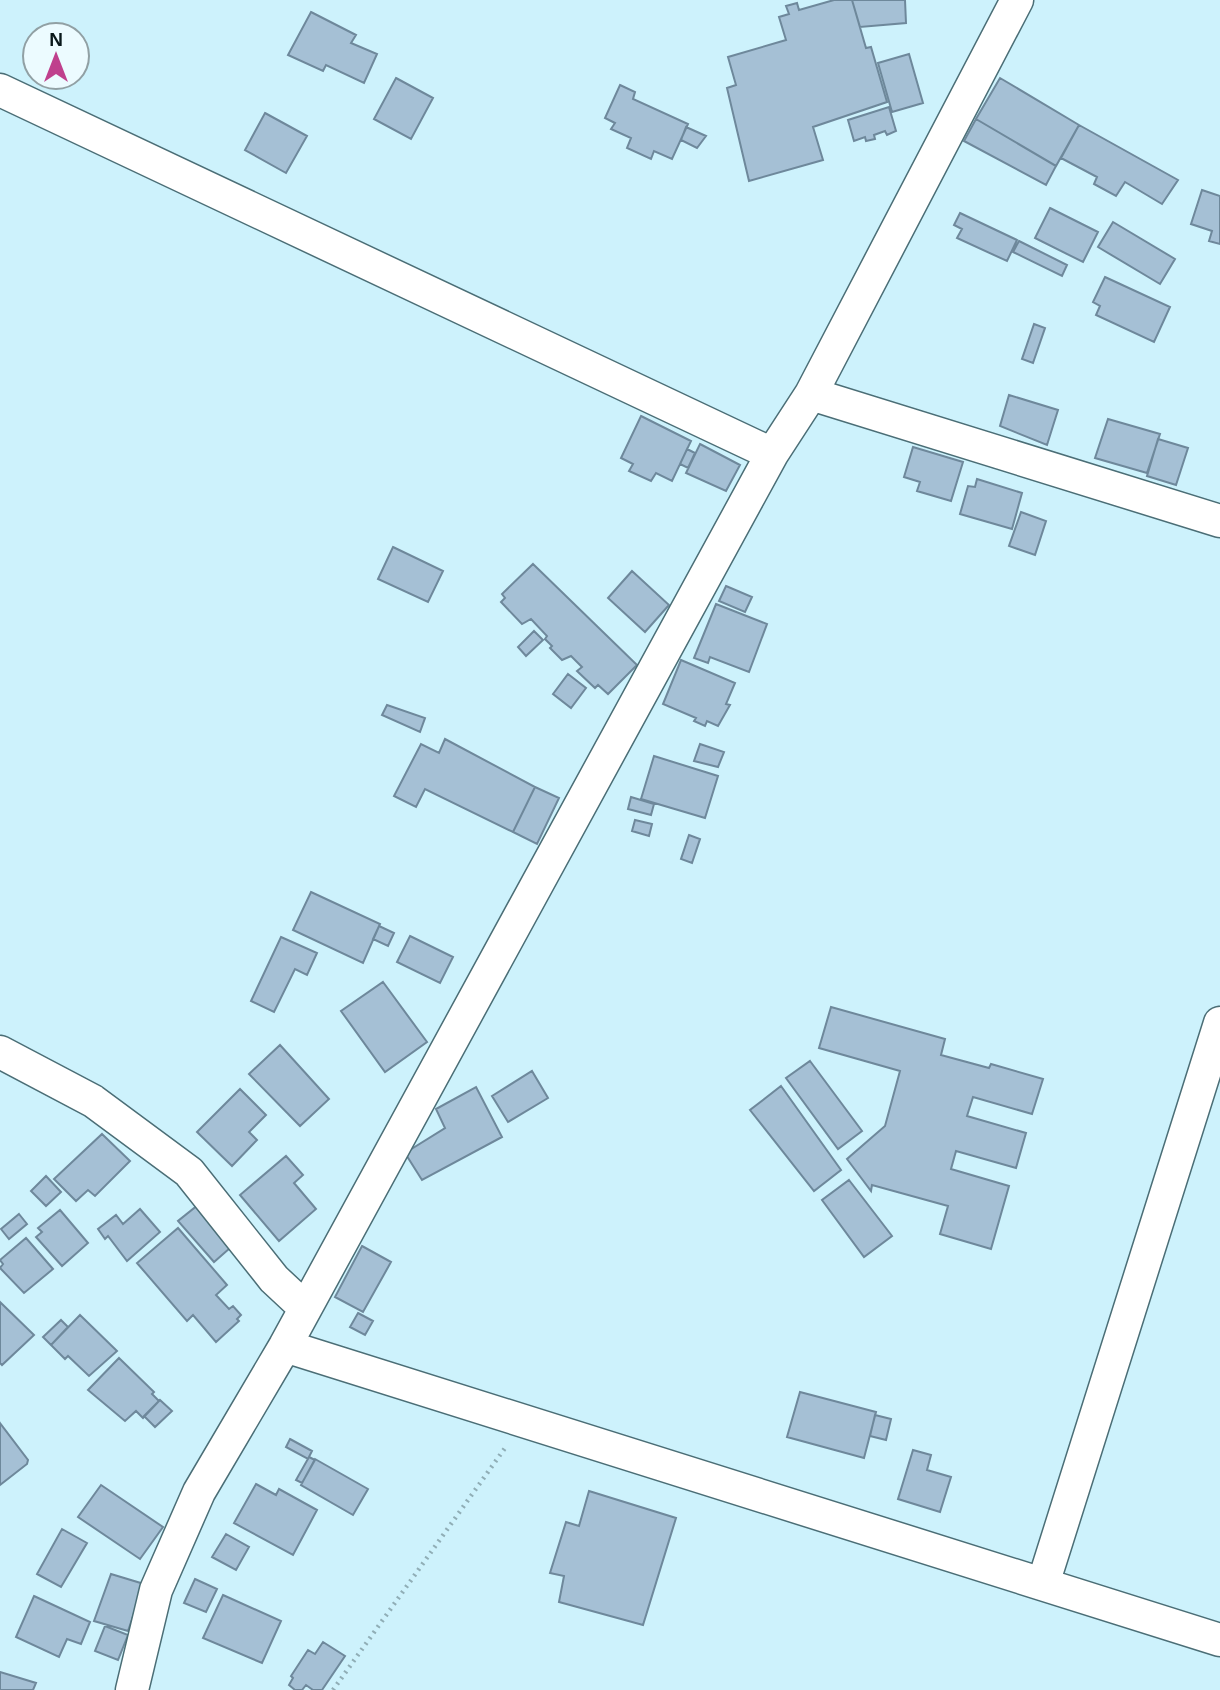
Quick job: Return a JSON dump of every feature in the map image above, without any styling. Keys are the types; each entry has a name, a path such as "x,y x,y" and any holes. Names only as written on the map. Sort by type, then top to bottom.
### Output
{"street":[{"path":"132,1690 156,1590 199,1492 285,1346 772,454 811,394 1017,0"},
{"path":"0,90 772,454"},
{"path":"811,394 1220,521"},
{"path":"1044,1584 1220,1023"},
{"path":"0,1052 93,1101 189,1172 274,1279 304,1307"},
{"path":"285,1346 1220,1640"}],"path":[{"path":"333,1690 524,1422"}],"building":[{"path":"834,0 852,0 866,48 871,47 887,102 813,127 823,160 749,181 727,88 736,85 728,57 786,40 779,17 789,14 786,6 797,3 799,10"},
{"path":"852,0 905,0 906,23 860,27"},
{"path":"311,12 356,35 351,43 377,54 364,83 326,65 323,71 288,55"},
{"path":"909,54 923,103 892,112 878,63"},
{"path":"396,78 433,98 411,139 374,119"},
{"path":"1000,78 1079,125 1056,166 976,119"},
{"path":"620,85 635,92 633,99 688,124 672,159 654,151 651,159 627,148 631,138 611,129 615,123 605,118"},
{"path":"889,107 896,131 887,135 885,131 874,135 875,139 866,141 865,137 854,141 848,120"},
{"path":"265,113 307,136 286,173 245,150"},
{"path":"976,119 1056,166 1046,185 964,141"},
{"path":"1079,125 1178,180 1162,204 1125,182 1116,196 1094,184 1097,177 1061,158"},
{"path":"686,127 706,136 697,148 681,140"},
{"path":"1202,190 1220,196 1220,244 1209,241 1212,231 1191,224"},
{"path":"1050,208 1098,232 1083,262 1035,238"},
{"path":"960,213 1017,240 1007,261 957,238 962,229 954,225"},
{"path":"1113,222 1175,259 1160,284 1098,247"},
{"path":"1019,241 1067,265 1062,276 1013,252"},
{"path":"1105,277 1170,307 1154,342 1096,315 1100,306 1093,302"},
{"path":"1034,324 1045,328 1033,363 1022,359"},
{"path":"1009,395 1058,410 1047,445 1000,426"},
{"path":"641,416 691,441 672,481 656,473 651,481 629,471 633,464 621,458"},
{"path":"1108,419 1160,434 1147,473 1095,458"},
{"path":"1158,439 1188,448 1176,485 1147,476"},
{"path":"700,444 740,465 726,491 686,473"},
{"path":"913,447 963,462 951,501 917,491 920,482 904,477"},
{"path":"687,449 695,453 688,468 680,464"},
{"path":"977,479 1022,493 1012,529 960,514 968,486 975,487"},
{"path":"1021,512 1046,521 1035,555 1009,546"},
{"path":"393,547 443,571 428,602 378,579"},
{"path":"533,564 637,665 608,694 598,685 595,688 577,671 582,667 571,656 562,660 550,648 552,646 545,639 547,636 531,619 522,624 501,602 505,598 502,594"},
{"path":"632,571 669,605 645,632 608,598"},
{"path":"726,586 752,597 745,612 719,601"},
{"path":"716,604 767,624 749,672 710,657 708,663 694,658"},
{"path":"534,631 543,640 526,656 518,647"},
{"path":"681,660 735,683 726,704 730,705 718,726 707,721 705,726 694,721 696,718 663,704"},
{"path":"568,674 586,688 571,708 553,694"},
{"path":"387,705 425,718 420,732 382,715"},
{"path":"445,739 535,787 513,832 425,789 416,807 394,796 421,744 439,753"},
{"path":"700,744 724,752 718,767 694,761"},
{"path":"654,756 718,776 705,818 641,799"},
{"path":"535,787 559,798 537,844 513,832"},
{"path":"631,797 654,804 651,815 628,809"},
{"path":"635,820 652,824 649,836 632,831"},
{"path":"689,835 700,839 692,863 681,859"},
{"path":"311,892 380,924 363,963 293,930"},
{"path":"379,926 394,933 388,946 373,939"},
{"path":"410,936 453,957 440,983 397,962"},
{"path":"281,937 317,953 307,975 295,969 274,1012 251,1001"},
{"path":"383,982 427,1042 385,1072 341,1011"},
{"path":"831,1007 945,1039 941,1055 989,1068 991,1064 1043,1079 1032,1114 973,1097 967,1116 1026,1133 1016,1168 956,1151 951,1169 1009,1186 991,1249 940,1234 948,1206 872,1185 871,1191 847,1159 885,1126 900,1071 819,1048"},
{"path":"280,1045 329,1099 300,1126 249,1074"},
{"path":"810,1061 862,1131 838,1149 786,1078"},
{"path":"532,1071 548,1098 508,1122 492,1096"},
{"path":"781,1086 841,1170 814,1191 750,1110"},
{"path":"476,1087 502,1137 422,1180 405,1153 445,1128 436,1109"},
{"path":"240,1089 266,1115 249,1132 257,1140 232,1166 197,1132"},
{"path":"102,1134 130,1161 95,1196 88,1190 76,1201 54,1179"},
{"path":"286,1156 303,1175 294,1183 316,1209 279,1241 240,1195"},
{"path":"46,1176 61,1192 46,1206 31,1191"},
{"path":"849,1180 892,1236 864,1257 822,1200"},
{"path":"203,1201 238,1241 214,1262 178,1221"},
{"path":"140,1209 160,1232 127,1261 108,1236 105,1239 98,1229 116,1215 123,1224"},
{"path":"60,1210 88,1243 62,1266 36,1237 42,1232 38,1228"},
{"path":"19,1214 27,1224 9,1239 1,1229"},
{"path":"178,1228 227,1285 216,1295 229,1309 233,1306 241,1315 237,1319 239,1321 216,1342 193,1315 187,1321 137,1263"},
{"path":"26,1238 53,1269 24,1293 0,1268 3,1264 0,1260"},
{"path":"362,1246 391,1262 363,1312 335,1297"},
{"path":"0,1302 34,1335 2,1365 0,1363"},
{"path":"358,1313 373,1321 365,1335 350,1327"},
{"path":"80,1315 117,1351 89,1376 68,1356 65,1359 51,1345"},
{"path":"61,1320 68,1327 51,1345 43,1337"},
{"path":"119,1358 154,1392 152,1394 159,1401 143,1418 136,1411 125,1421 88,1390"},
{"path":"800,1392 876,1412 864,1458 787,1437"},
{"path":"160,1400 172,1411 155,1427 144,1416"},
{"path":"875,1415 891,1419 886,1440 870,1436"},
{"path":"0,1423 28,1460 27,1464 0,1485"},
{"path":"290,1439 312,1451 308,1459 286,1447"},
{"path":"913,1450 931,1455 927,1470 951,1477 940,1512 898,1499"},
{"path":"309,1457 315,1460 302,1483 296,1480"},
{"path":"315,1459 368,1489 353,1515 301,1485"},
{"path":"256,1484 276,1495 279,1489 317,1510 293,1555 234,1523"},
{"path":"101,1485 163,1527 140,1559 78,1517"},
{"path":"589,1491 676,1518 643,1625 559,1602 564,1576 550,1573 566,1522 579,1526"},
{"path":"62,1529 87,1543 61,1587 37,1574"},
{"path":"226,1534 249,1547 236,1570 212,1557"},
{"path":"111,1574 144,1584 128,1631 94,1621"},
{"path":"195,1579 217,1589 206,1612 184,1603"},
{"path":"223,1595 281,1621 262,1663 203,1638"},
{"path":"34,1596 90,1622 81,1644 67,1639 59,1657 16,1637"},
{"path":"105,1626 128,1635 118,1660 95,1651"},
{"path":"323,1642 345,1656 322,1690 313,1690 306,1685 302,1690 295,1690 289,1685 293,1678 291,1676 308,1650 315,1654"},
{"path":"0,1672 36,1683 33,1690 0,1690"}]}
